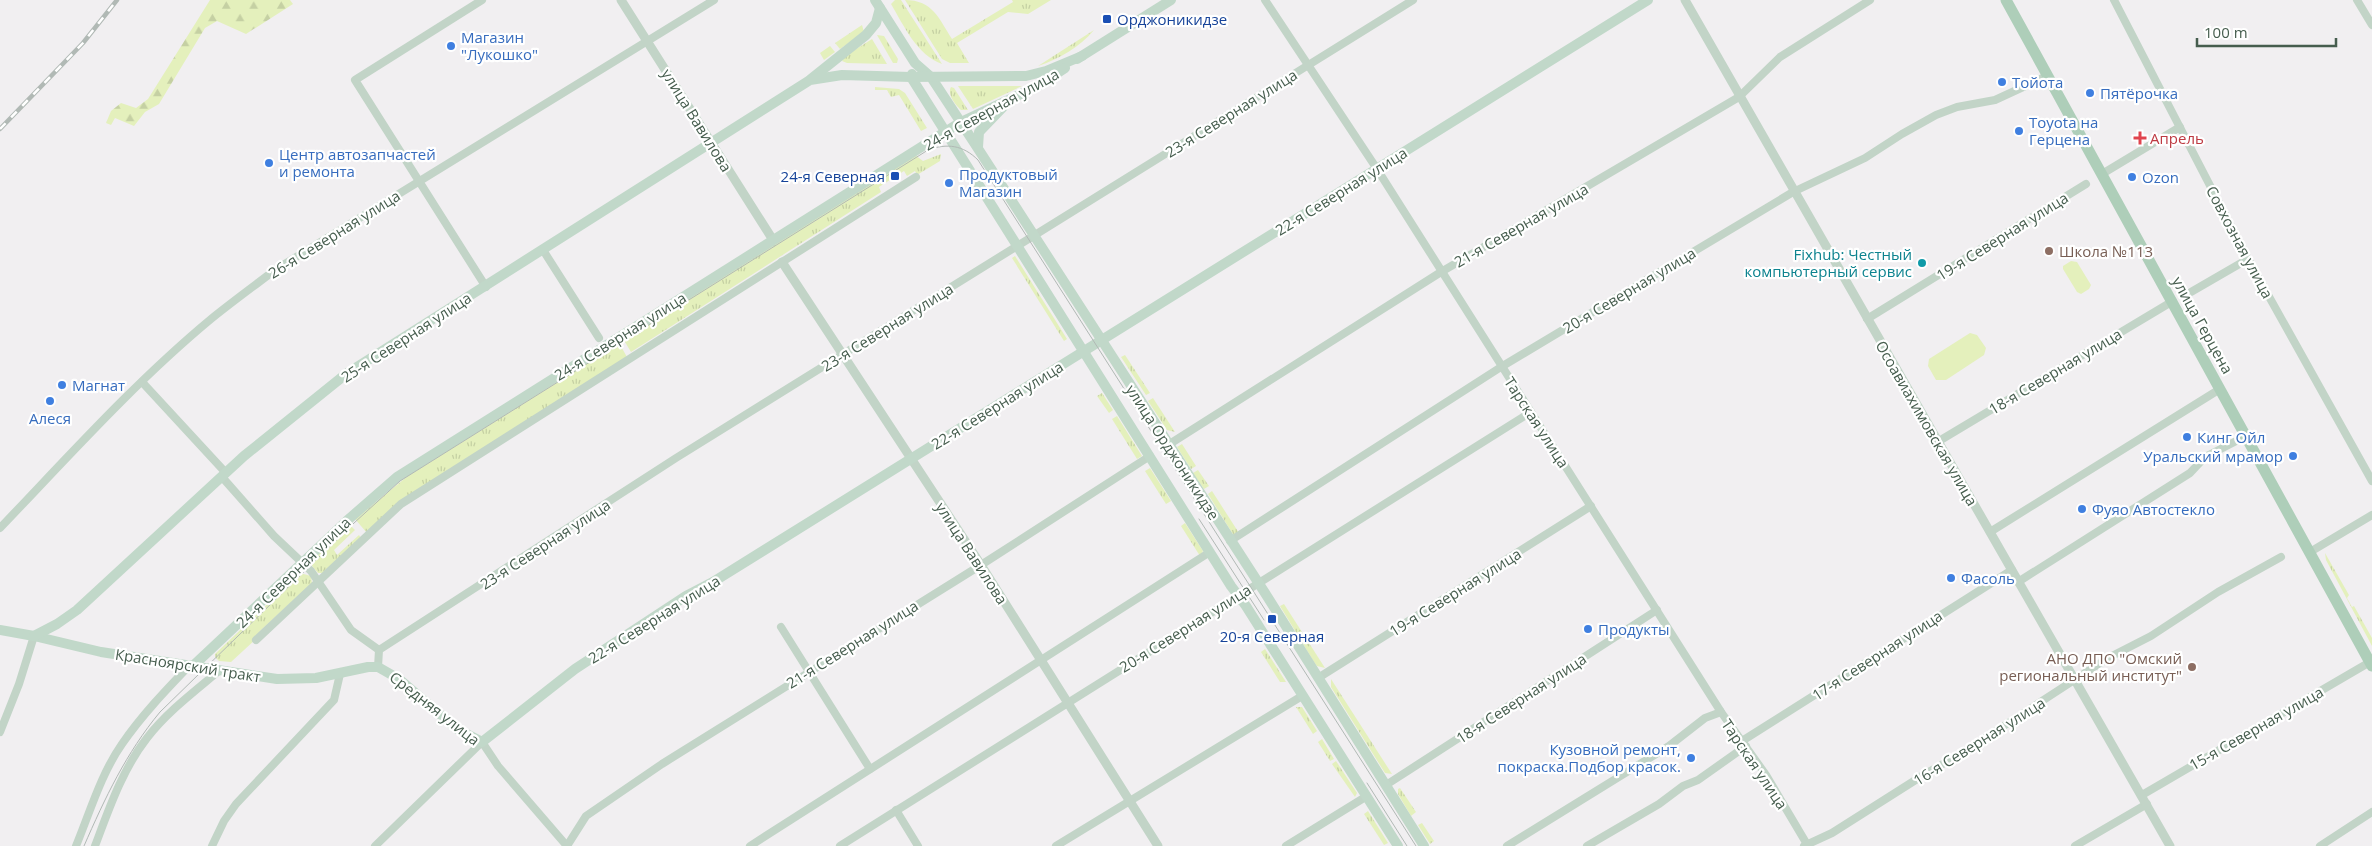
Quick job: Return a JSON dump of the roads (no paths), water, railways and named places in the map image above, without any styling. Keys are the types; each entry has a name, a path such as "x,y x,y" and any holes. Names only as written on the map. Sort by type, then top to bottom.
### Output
{"main road":[{"name":"24-я Северная улица","path":"192,665 350,518 397,477 961,122 1008,102 1050,79 1082,56 1171,0"},
{"name":"22-я Северная улица","path":"482,742 583,664 686,596 713,582 1648,0"},
{"name":"улица Герцена","path":"2006,0 2371,664"},
{"name":"улица Орджоникидзе","path":"878,4 915,63 931,77 978,148 1258,582 1424,846"},
{"path":"810,80 866,36 876,23 878,4"},
{"name":"24-я Северная улица","path":"911,77 1036,75 1082,56"},
{"path":"911,77 915,63"},
{"name":"25-я Северная улица","path":"34,636 57,624 77,610 224,475 308,403 346,374 810,80 842,75 911,77"},
{"name":"улица Орджоникидзе","path":"911,77 1237,596 1246,606 1398,846"},
{"path":"978,148 977,138 982,126 1008,102"},
{"name":"Красноярский тракт","path":"0,630 101,652 277,678 316,678 368,667 378,668"},
{"name":"Средняя улица","path":"378,668 399,679 457,729 482,742"}],"street":[{"path":"482,0 355,80 486,286"},
{"name":"улица Вавилова","path":"621,0 773,240"},
{"name":"26-я Северная улица","path":"0,528 86,437 142,382 210,319 275,270 646,40 714,0"},
{"name":"Тарская улица","path":"1265,0 1377,169 1721,712 1766,774 1806,846"},
{"name":"23-я Северная улица","path":"379,650 676,458 1413,0"},
{"name":"Осоавиахимовская улица","path":"1685,0 1793,192 1939,441 2170,846"},
{"name":"21-я Северная улица","path":"1168,445 1441,272 1740,97 1780,57 1870,0"},
{"name":"Совхозная улица","path":"2114,0 2248,259 2372,481"},
{"path":"2357,0 2372,25"},
{"name":"20-я Северная улица","path":"1230,541 1501,367 1793,192 1865,158 1902,134 1936,116 1957,107 1995,100 2047,76"},
{"path":"2102,174 2180,127"},
{"name":"24-я Северная улица","path":"256,640 401,504 916,177"},
{"name":"19-я Северная улица","path":"1867,319 2086,184"},
{"path":"542,250 599,338"},
{"path":"2191,292 2248,259"},
{"name":"улица Вавилова","path":"782,262 981,565 1039,660 1158,846"},
{"name":"18-я Северная улица","path":"1939,441 2173,301"},
{"path":"142,382 224,475 274,536 304,562 351,630 379,650 378,668"},
{"path":"1990,532 2220,389"},
{"name":"20-я Северная улица","path":"840,846 1066,702 1531,412"},
{"path":"2018,582 2190,473 2205,457 2246,436"},
{"name":"21-я Северная улица","path":"567,846 586,816 662,764 981,565 1150,456"},
{"name":"19-я Северная улица","path":"1318,678 1591,506"},
{"path":"2310,552 2372,515"},
{"path":"750,846 1210,552"},
{"name":"16-я Северная улица","path":"1806,846 1832,833 2108,658 2202,604 2218,592 2281,557"},
{"name":"17-я Северная улица","path":"1587,846 1658,804 1683,786 1698,780 1744,743 2012,570"},
{"name":"18-я Северная улица","path":"1386,785 1657,610"},
{"path":"781,627 870,769"},
{"path":"0,732 19,684 34,636"},
{"name":"15-я Северная улица","path":"2142,795 2371,664"},
{"name":"24-я Северная улица","path":"76,846 109,768 121,745 145,714 192,665"},
{"path":"95,846 116,789 147,738 166,717 220,670"},
{"path":"212,846 224,821 236,804 334,700 340,674"},
{"path":"1056,846 1302,696"},
{"path":"1507,846 1669,746 1706,718 1721,712"},
{"name":"22-я Северная улица","path":"375,846 482,742"},
{"name":"Средняя улица","path":"482,742 498,766 567,846"},
{"path":"1286,846 1367,796"},
{"path":"2075,846 2147,804"},
{"path":"896,810 918,846"},
{"path":"2320,846 2372,812"}],"tram line":[{"path":"84,846 117,776 137,743 160,712 354,523 400,481 928,150 942,146 961,148 978,160 1416,846"},
{"path":"1199,519 1264,620"},
{"path":"1367,783 1407,846"}],"railway":[{"path":"0,129 83,43 117,0"}],"place":[{"name":"Орджоникидзе","path":"1107,19"},
{"name":"Магазин \"Лукошко\"","path":"451,46"},
{"name":"Тойота","path":"2002,82"},
{"name":"Пятёрочка","path":"2090,93"},
{"name":"Toyota на Герцена","path":"2019,131"},
{"name":"Апрель","path":"2140,138"},
{"name":"Центр автозапчастей и ремонта","path":"269,163"},
{"name":"24-я Северная","path":"895,176"},
{"name":"Ozon","path":"2132,177"},
{"name":"Продуктовый Магазин","path":"949,183"},
{"name":"Школа №113","path":"2049,251"},
{"name":"Fixhub: Честный компьютерный сервис","path":"1922,263"},
{"name":"Магнат","path":"62,385"},
{"name":"Алеся","path":"50,401"},
{"name":"Кинг Ойл","path":"2187,437"},
{"name":"Уральский мрамор","path":"2293,456"},
{"name":"Фуяо Автостекло","path":"2082,509"},
{"name":"Фасоль","path":"1951,578"},
{"name":"20-я Северная","path":"1272,619"},
{"name":"Продукты","path":"1588,629"},
{"name":"АНО ДПО \"Омский региональный институт\"","path":"2192,667"},
{"name":"Кузовной ремонт, покраска.Подбор красок.","path":"1691,758"}]}
